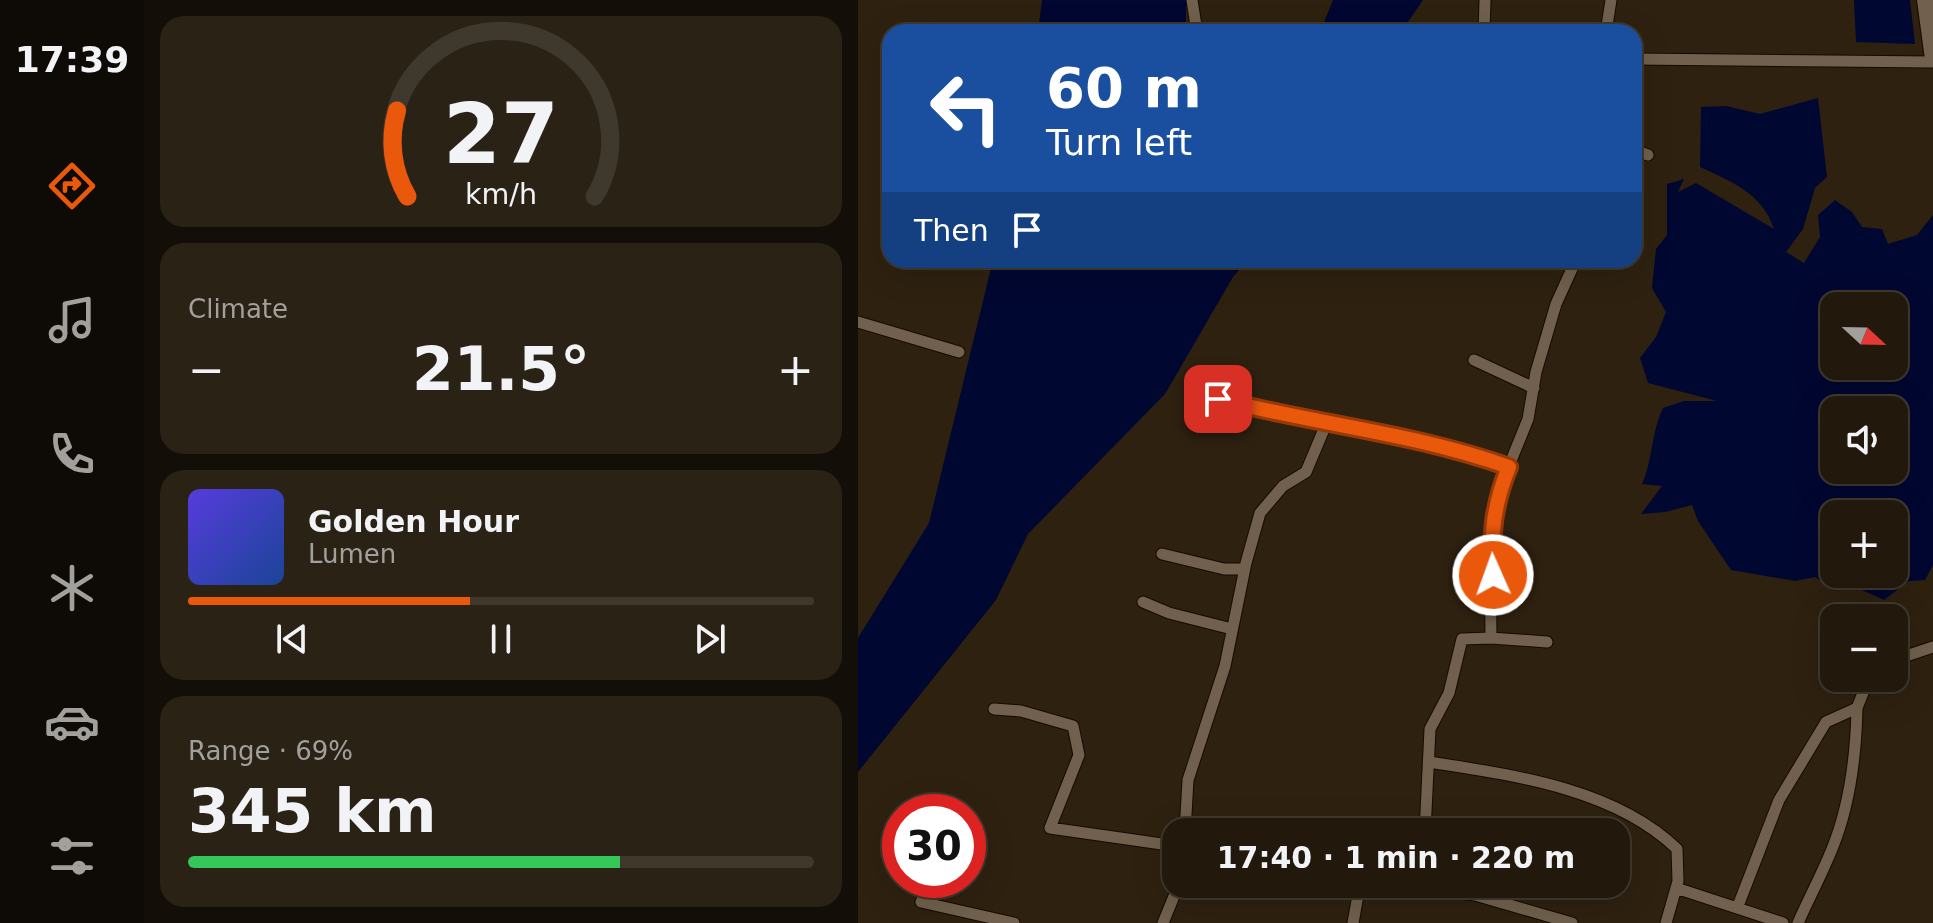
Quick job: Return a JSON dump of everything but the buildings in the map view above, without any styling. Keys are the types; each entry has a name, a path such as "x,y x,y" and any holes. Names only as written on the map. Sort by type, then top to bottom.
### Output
{"street":[{"path":"1192,0 1196,24"},
{"path":"1484,24 1485,0"},
{"path":"1607,24 1611,0"},
{"path":"1642,59 1933,60 1925,0"},
{"path":"1642,153 1648,155"},
{"path":"1491,638 1490,539 1498,493 1528,419 1556,304 1572,268"},
{"path":"858,322 959,352"},
{"path":"1474,360 1534,388"},
{"path":"1218,399 1300,420 1396,434 1509,467"},
{"path":"1186,818 1188,780 1225,666 1244,569 1260,513 1283,486 1306,472 1327,422"},
{"path":"1162,554 1224,569 1244,569"},
{"path":"1143,602 1169,613 1232,629"},
{"path":"1426,818 1430,729 1449,693 1462,639 1547,642"},
{"path":"1908,655 1933,647"},
{"path":"1798,923 1833,847 1844,809 1856,760 1857,708 1863,692"},
{"path":"1738,906 1779,800 1826,722 1857,708"},
{"path":"994,709 1021,711 1073,726 1079,755 1050,828 1162,844"},
{"path":"1429,762 1555,783 1656,828 1677,849 1676,888 1666,923"},
{"path":"1676,888 1783,923"},
{"path":"923,898 921,902 1014,923"},
{"path":"1163,923 1173,898"},
{"path":"1353,923 1357,898"},
{"path":"1485,898 1572,923"}],"water":[{"path":"1042,0 1186,0 1186,24 1039,24"},
{"path":"1333,0 1423,0 1406,24 1323,24"},
{"path":"1854,0 1910,0 1915,44 1856,42"},
{"path":"1818,98 1827,177 1815,188 1803,229 1786,252 1804,263 1820,237 1818,215 1835,200 1852,212 1862,227 1882,229 1888,244 1917,235 1933,215 1933,565 1925,580 1908,582 1908,500 1820,500 1820,580 1815,577 1795,581 1731,570 1698,521 1692,505 1641,514 1662,486 1642,484 1663,408 1684,401 1717,401 1648,383 1640,358 1656,337 1666,312 1652,288 1656,249 1667,235 1667,184 1684,179 1678,192 1696,183 1774,229 1754,198 1700,167 1701,107 1726,106 1760,114"},
{"path":"991,268 1241,268 1165,394 1028,534 996,600 858,772 858,638 929,523"},
{"path":"1857,588 1900,588 1884,600"}],"route":[{"path":"1218,399 1300,420 1396,434 1509,467 1498,493 1490,539 1493,575"}]}
